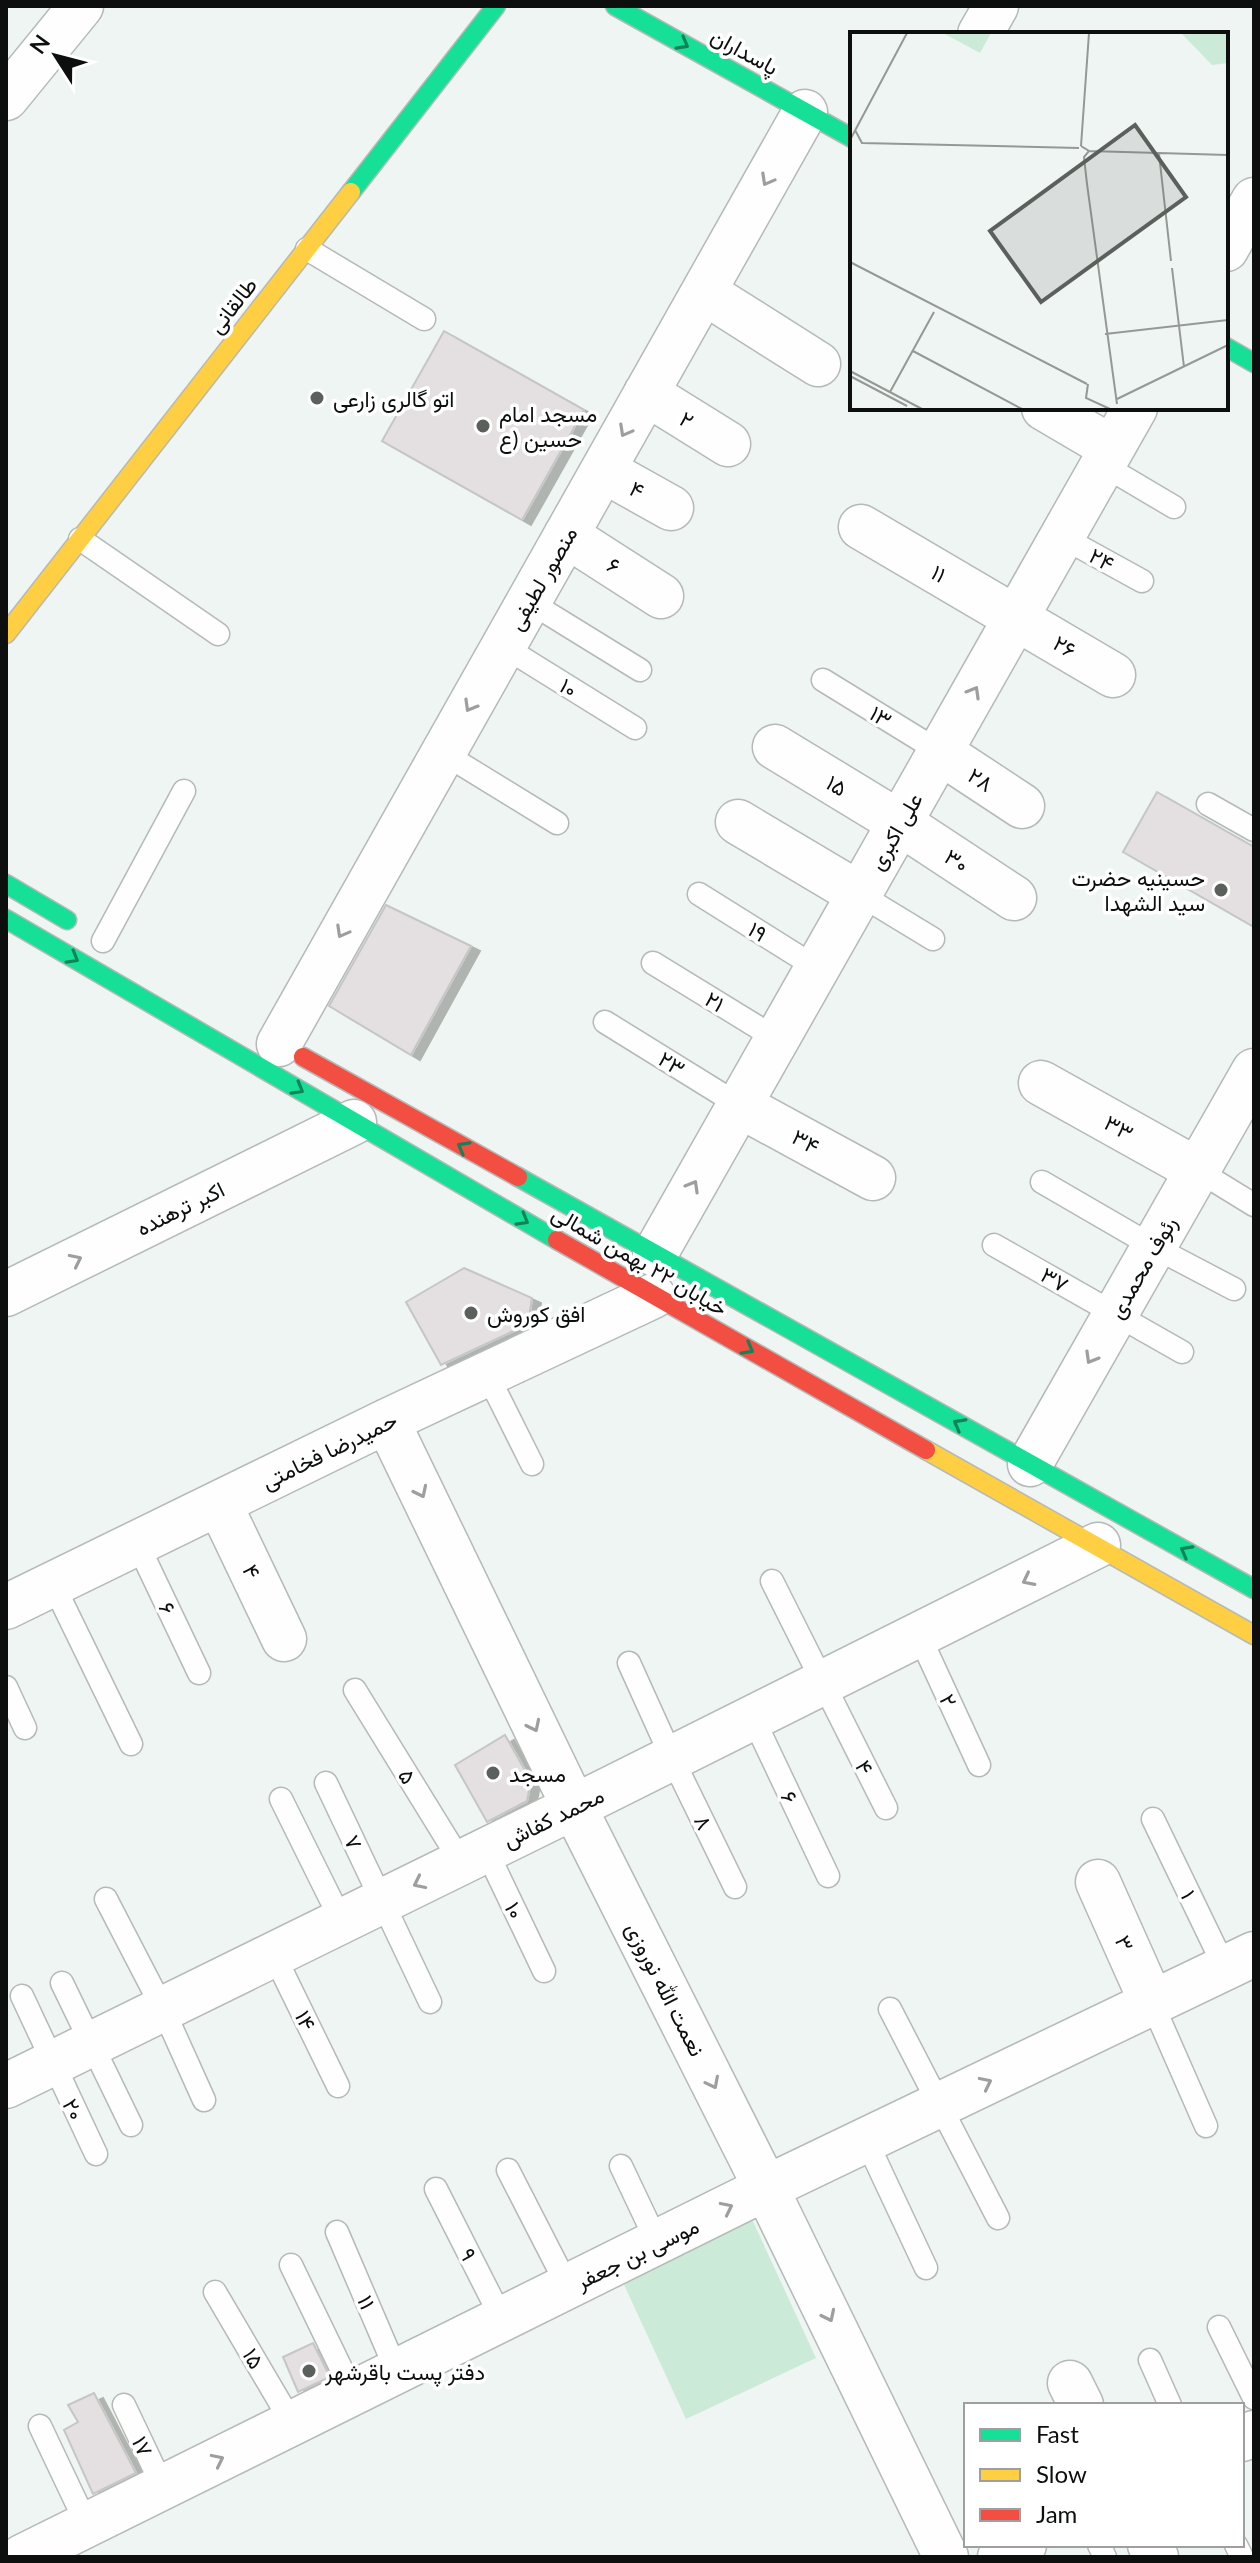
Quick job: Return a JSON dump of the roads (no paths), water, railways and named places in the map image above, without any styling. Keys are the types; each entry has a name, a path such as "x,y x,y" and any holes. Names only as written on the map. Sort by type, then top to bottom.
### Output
{"street":[{"path":"6,98 81,6"},
{"name":"طالقانی","path":"6,634 496,6"},
{"name":"پاسداران","path":"615,6 850,137"},
{"path":"981,32 996,6"},
{"name":"منصور لطیفی","path":"272,1040 443,753 805,112"},
{"path":"1228,246 1252,208"},
{"path":"704,292 818,364"},
{"path":"1228,348 1254,363"},
{"name":"۲","path":"646,393 728,444"},
{"path":"1047,410 1108,457"},
{"name":"علی اکبری","path":"654,1275 739,1105 1134,410"},
{"name":"۴","path":"603,470 671,508"},
{"name":"۱۱","path":"861,527 1016,618"},
{"name":"۶","path":"566,535 661,596"},
{"name":"۲۶","path":"1016,618 1113,675"},
{"name":"۱۵","path":"775,747 900,823"},
{"name":"۲۸","path":"940,752 1022,806"},
{"path":"738,822 859,894"},
{"name":"۳۰","path":"900,823 1014,898"},
{"path":"6,884 97,938"},
{"name":"خیابان ۲۲ بهمن شمالی","path":"6,919 354,1122 1030,1464 1254,1589"},
{"name":"خیابان ۲۲ بهمن شمالی","path":"272,1040 1098,1545 1254,1635"},
{"name":"رئوف محمدی","path":"1030,1464 1254,1071"},
{"name":"۳۳","path":"1041,1083 1197,1170"},
{"name":"۳۴","path":"739,1105 873,1178"},
{"name":"اکبر ترهنده","path":"6,1294 354,1122"},
{"name":"حمیدرضا فخامتی","path":"6,1607 487,1374 654,1275"},
{"name":"نعمت الله نوروزی","path":"387,1421 574,1807 766,2188 946,2557"},
{"name":"۴","path":"219,1503 284,1639"},
{"name":"محمد کفاش","path":"6,2086 1098,1545"},
{"name":"۳","path":"1098,1882 1152,2003"},
{"name":"موسی بن جعفر","path":"22,2557 766,2188 1239,1961"}],"lane":[{"path":"307,249 424,319"},
{"path":"1108,457 1174,507"},
{"name":"۲۴","path":"1062,537 1142,581"},
{"path":"80,539 218,634"},
{"path":"528,601 640,670"},
{"name":"۱۰","path":"503,646 635,728"},
{"name":"۱۳","path":"823,680 940,752"},
{"path":"443,753 557,823"},
{"path":"97,938 184,791"},
{"path":"1208,804 1254,830"},
{"name":"۱۹","path":"699,894 817,968"},
{"path":"859,894 933,939"},
{"name":"۲۱","path":"653,963 777,1039"},
{"name":"۲۳","path":"605,1022 739,1105"},
{"path":"1197,1170 1254,1205"},
{"path":"1042,1182 1234,1289"},
{"name":"۳۷","path":"994,1245 1182,1352"},
{"path":"487,1374 532,1464"},
{"name":"۶","path":"137,1543 199,1673"},
{"path":"772,1581 822,1684"},
{"path":"53,1584 131,1744"},
{"name":"۲","path":"919,1635 979,1765"},
{"path":"629,1663 672,1758"},
{"name":"۴","path":"822,1684 886,1808"},
{"path":"6,1687 25,1728"},
{"name":"۵","path":"355,1690 474,1856"},
{"name":"۶","path":"753,1718 828,1876"},
{"name":"۸","path":"672,1758 735,1887"},
{"name":"۷","path":"326,1783 430,2002"},
{"path":"281,1799 342,1922"},
{"name":"۱","path":"1153,1819 1239,1961"},
{"name":"۱۰","path":"474,1856 544,1971"},
{"path":"106,1899 163,2009 204,2100"},
{"name":"۱۴","path":"274,1955 338,2086"},
{"path":"62,1983 131,2125"},
{"name":"۲۰","path":"22,1996 96,2154"},
{"path":"1152,2003 1206,2126"},
{"path":"890,2009 998,2218"},
{"path":"866,2140 926,2268"},
{"path":"621,2166 657,2242"},
{"path":"508,2170 568,2287"},
{"name":"۹","path":"436,2189 502,2319"},
{"name":"۱۱","path":"337,2232 397,2372"},
{"path":"291,2265 353,2393"},
{"name":"۱۵","path":"215,2292 292,2423"},
{"path":"1219,2327 1254,2398"},
{"path":"1150,2360 1169,2403"},
{"name":"۱۷","path":"124,2405 163,2487"},
{"path":"40,2426 87,2525"}],"place":[{"name":"اتو گالری زارعی","path":"317,398"},
{"name":"مسجد امام حسین (ع","path":"483,426"},
{"name":"حسینیه حضرت سید الشهدا","path":"1221,890"},
{"name":"افق کوروش","path":"471,1313"},
{"name":"مسجد","path":"493,1773"},
{"name":"دفتر پست باقرشهر","path":"309,2371"}]}
